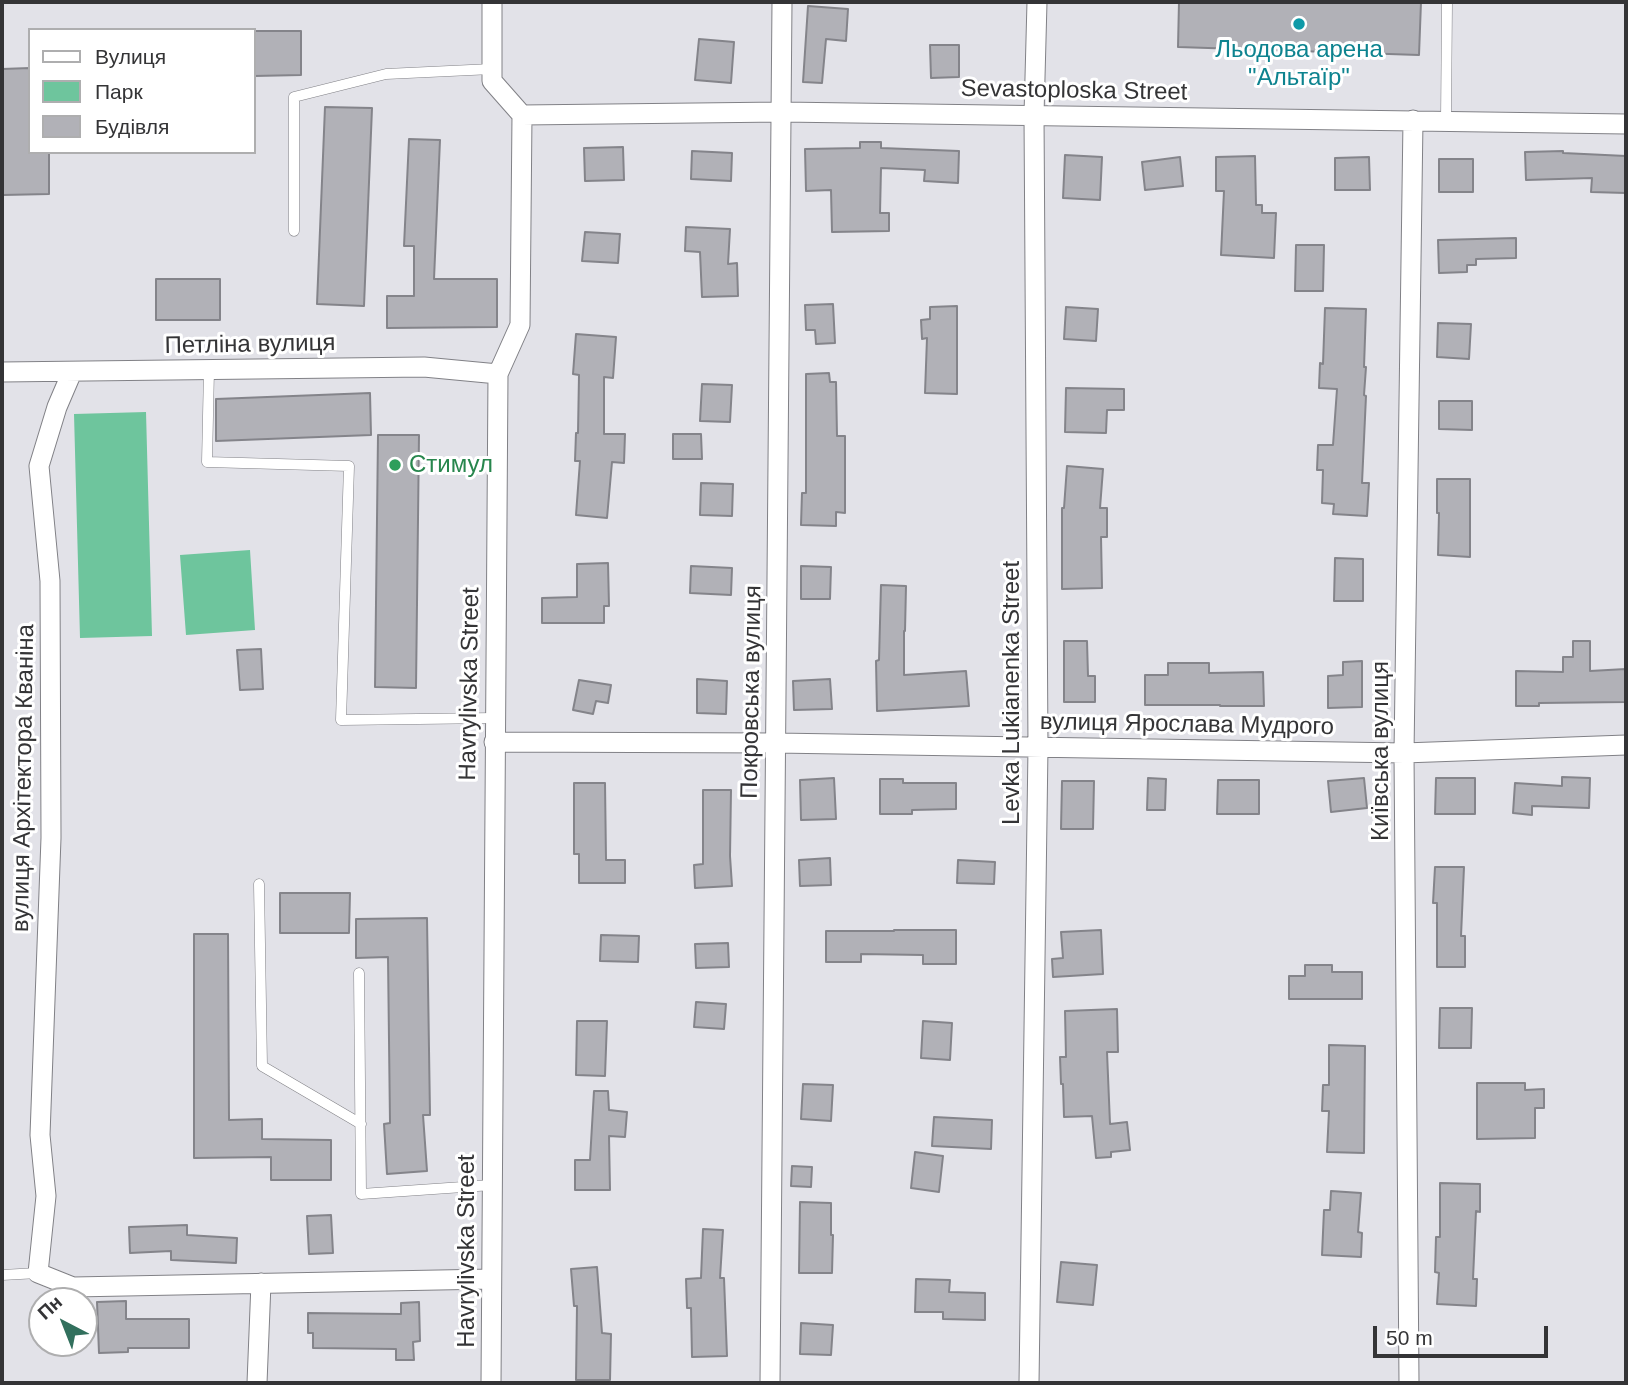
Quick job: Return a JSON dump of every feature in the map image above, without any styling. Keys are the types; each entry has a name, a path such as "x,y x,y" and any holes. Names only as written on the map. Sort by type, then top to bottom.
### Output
{"street":[{"path":"492,2 492,81 522,115"},
{"name":"Покровська вулиця","path":"770,1383 782,2"},
{"name":"Levka Lukianenka Street","path":"1029,1383 1038,747 1034,115 1037,2"},
{"name":"Sevastoploska Street","path":"522,115 782,112 1626,124"},
{"name":"Havrylivska Street","path":"491,1383 498,374 520,325 522,115"},
{"name":"Київська вулиця","path":"1409,1383 1404,753 1413,120"},
{"name":"Петліна вулиця","path":"2,372 424,366 498,374"},
{"name":"вулиця Архітектора Кваніна","path":"38,1273 46,1196 40,1135 51,838 50,581 39,466 57,407 72,372"},
{"name":"вулиця Ярослава Мудрого","path":"494,742 776,743 1404,753 1626,745"},
{"path":"38,1273 73,1287 491,1279"},
{"path":"257,1383 261,1283"}],"lane":[{"path":"1446,121 1447,2"},
{"path":"293,231 294,97 386,74 492,69"},
{"path":"209,370 207,462 349,466 341,720 495,718"},
{"path":"259,884 262,1066 361,1124"},
{"path":"359,973 361,1194 492,1185"},
{"path":"2,1275 38,1273"}],"green space":[{"path":"146,412 152,636 80,638 74,414"},
{"path":"250,550 255,630 186,635 180,555"}],"building":[{"name":"Льодова арена \"Альтаїр\"","path":"1179,2 1421,2 1419,55 1178,47"},
{"path":"808,6 848,9 846,41 826,39 822,83 803,82"},
{"path":"256,31 301,31 301,75 256,76"},
{"path":"699,39 734,42 731,83 695,80"},
{"path":"930,45 959,45 959,77 931,78"},
{"path":"28,68 28,154 49,154 49,194 3,195 2,69"},
{"path":"325,107 372,108 364,306 317,304"},
{"path":"409,139 440,140 434,279 497,279 497,327 387,328 387,296 414,296 414,246 404,246"},
{"path":"860,142 881,142 881,148 959,151 958,183 924,181 925,170 881,168 880,213 889,213 889,231 832,232 831,190 806,191 805,149 860,148"},
{"path":"623,147 624,180 585,181 584,148"},
{"path":"692,151 732,153 731,181 691,179"},
{"path":"1563,151 1626,156 1626,193 1591,192 1592,178 1526,180 1525,152"},
{"path":"1065,155 1102,157 1100,200 1063,198"},
{"path":"1255,156 1256,205 1262,205 1262,213 1276,213 1274,258 1221,255 1224,191 1216,191 1216,157"},
{"path":"1180,157 1183,186 1145,190 1142,162"},
{"path":"1369,157 1370,190 1335,190 1335,158"},
{"path":"1439,159 1473,159 1473,192 1439,192"},
{"path":"686,227 730,229 728,264 737,263 738,296 702,297 700,252 685,251"},
{"path":"585,232 620,234 618,263 582,261"},
{"path":"1516,238 1516,258 1476,259 1476,265 1467,265 1467,272 1439,273 1438,240"},
{"path":"1296,245 1324,245 1323,291 1295,291"},
{"path":"156,279 220,279 220,320 156,320"},
{"path":"833,304 835,343 816,344 815,330 806,330 805,305"},
{"path":"957,306 957,394 925,393 927,338 922,339 921,320 930,319 930,307"},
{"path":"1066,307 1098,309 1096,341 1064,339"},
{"path":"1325,308 1366,309 1362,483 1369,483 1367,516 1333,514 1334,504 1322,503 1323,470 1317,470 1318,445 1333,445 1337,389 1319,388 1320,363 1323,364"},
{"path":"1438,323 1471,324 1469,359 1437,357"},
{"path":"576,334 616,337 613,378 604,377 604,434 625,434 624,463 612,462 607,518 576,515 580,461 575,461 579,375 573,374"},
{"path":"829,373 830,382 836,382 837,436 845,436 845,513 836,512 836,526 801,525 802,493 806,493 806,374"},
{"path":"702,384 732,385 730,422 700,421"},
{"path":"1066,388 1124,389 1124,410 1107,410 1106,433 1065,432"},
{"path":"370,393 371,435 216,441 216,399"},
{"path":"1439,401 1472,401 1472,430 1439,429"},
{"path":"673,434 701,434 702,459 673,459"},
{"path":"378,435 419,435 416,688 375,687"},
{"path":"1067,466 1103,469 1100,508 1107,508 1107,537 1101,537 1102,588 1062,589 1062,508"},
{"path":"1437,479 1470,479 1470,557 1438,555"},
{"path":"701,483 733,484 732,516 700,515"},
{"path":"1335,558 1363,559 1363,601 1334,601"},
{"path":"608,563 609,606 604,606 604,623 542,623 542,598 577,597 577,564"},
{"path":"691,566 732,568 731,595 690,593"},
{"path":"801,566 831,567 830,599 801,599"},
{"path":"881,585 906,586 904,675 966,671 969,706 877,711 876,661 879,660"},
{"path":"1064,641 1087,641 1088,676 1095,676 1095,702 1064,702"},
{"path":"1573,641 1590,641 1590,671 1626,669 1626,702 1539,703 1539,706 1516,706 1516,671 1563,672 1563,657 1573,657"},
{"path":"261,649 263,689 240,690 237,650"},
{"path":"1362,661 1362,707 1328,708 1328,676 1343,675 1343,662"},
{"path":"1168,663 1209,663 1209,673 1263,672 1264,706 1145,705 1145,675 1168,675"},
{"path":"697,679 727,681 726,714 697,713"},
{"path":"830,679 832,709 794,710 793,681"},
{"path":"579,680 611,685 608,703 596,701 593,714 573,710"},
{"path":"1562,777 1590,778 1589,808 1532,806 1532,815 1513,813 1515,783 1562,786"},
{"path":"834,778 836,819 801,820 800,780"},
{"path":"1148,778 1166,779 1165,810 1147,810"},
{"path":"1364,778 1367,808 1331,812 1328,781"},
{"path":"1436,778 1475,778 1475,814 1435,814"},
{"path":"880,779 903,779 903,783 956,783 956,809 912,810 912,814 880,814"},
{"path":"1218,780 1259,780 1259,814 1217,814"},
{"path":"1062,781 1094,781 1093,829 1061,829"},
{"path":"574,783 605,783 606,860 625,860 625,883 579,883 579,854 574,854"},
{"path":"703,790 731,790 732,886 695,888 694,865 703,864"},
{"path":"830,858 831,885 800,886 799,860"},
{"path":"958,860 995,862 994,884 957,883"},
{"path":"1435,867 1464,867 1461,936 1465,936 1465,967 1437,967 1437,903 1433,903"},
{"path":"280,893 350,893 349,933 280,933"},
{"path":"427,918 430,1115 423,1115 427,1171 387,1174 384,1124 390,1123 388,957 356,958 356,919"},
{"path":"956,930 956,964 923,964 923,955 861,954 861,962 826,962 826,931"},
{"path":"1101,930 1103,974 1053,977 1052,959 1063,958 1061,932"},
{"path":"194,934 228,934 229,1120 262,1119 262,1139 331,1140 331,1180 271,1180 271,1157 194,1158"},
{"path":"601,935 639,936 638,962 600,961"},
{"path":"728,943 729,967 696,968 695,944"},
{"path":"1305,965 1332,965 1332,972 1362,972 1362,999 1289,999 1289,976 1305,976"},
{"path":"696,1002 726,1004 724,1029 694,1027"},
{"path":"1440,1008 1472,1008 1471,1048 1439,1048"},
{"path":"1117,1009 1118,1052 1107,1052 1110,1124 1127,1122 1130,1150 1111,1152 1111,1157 1096,1158 1092,1116 1064,1117 1060,1057 1066,1057 1065,1011"},
{"path":"577,1021 607,1021 605,1076 576,1075"},
{"path":"923,1021 952,1023 950,1060 921,1058"},
{"path":"1329,1045 1365,1046 1364,1153 1327,1152 1329,1111 1322,1111 1323,1085 1329,1085"},
{"path":"1477,1083 1525,1083 1525,1090 1544,1089 1544,1108 1535,1108 1535,1138 1477,1139"},
{"path":"803,1084 833,1085 831,1121 801,1119"},
{"path":"594,1091 608,1091 609,1110 627,1112 625,1137 609,1136 610,1190 575,1190 575,1160 590,1160"},
{"path":"934,1117 992,1120 991,1149 932,1146"},
{"path":"915,1152 943,1156 939,1192 911,1188"},
{"path":"792,1166 812,1167 811,1187 791,1186"},
{"path":"1440,1183 1480,1184 1473,1279 1477,1279 1476,1306 1437,1304 1439,1273 1435,1272 1436,1237 1440,1237"},
{"path":"1331,1191 1361,1193 1358,1232 1362,1233 1361,1257 1322,1255 1324,1210 1330,1210"},
{"path":"800,1202 831,1203 832,1273 799,1273"},
{"path":"331,1215 333,1253 309,1254 307,1216"},
{"path":"187,1225 187,1235 237,1238 236,1263 171,1260 171,1251 130,1253 129,1227"},
{"path":"703,1229 723,1230 720,1278 724,1278 727,1356 692,1357 691,1308 687,1308 686,1279 701,1278"},
{"path":"1061,1262 1097,1265 1093,1305 1057,1302"},
{"path":"597,1267 602,1333 611,1334 610,1380 576,1380 577,1306 574,1306 571,1269"},
{"path":"916,1279 950,1280 949,1292 985,1293 985,1320 943,1319 943,1312 915,1312"},
{"path":"126,1301 126,1319 189,1319 189,1348 128,1348 128,1352 99,1353 98,1302"},
{"path":"419,1302 420,1341 413,1342 414,1360 396,1360 396,1349 313,1348 313,1333 308,1333 308,1313 401,1314 401,1303"},
{"path":"801,1323 833,1325 831,1355 800,1354"}],"place":[{"name":"Льодова арена \"Альтаїр\"","path":"1299,24"},
{"name":"Стимул","path":"395,465"}]}
